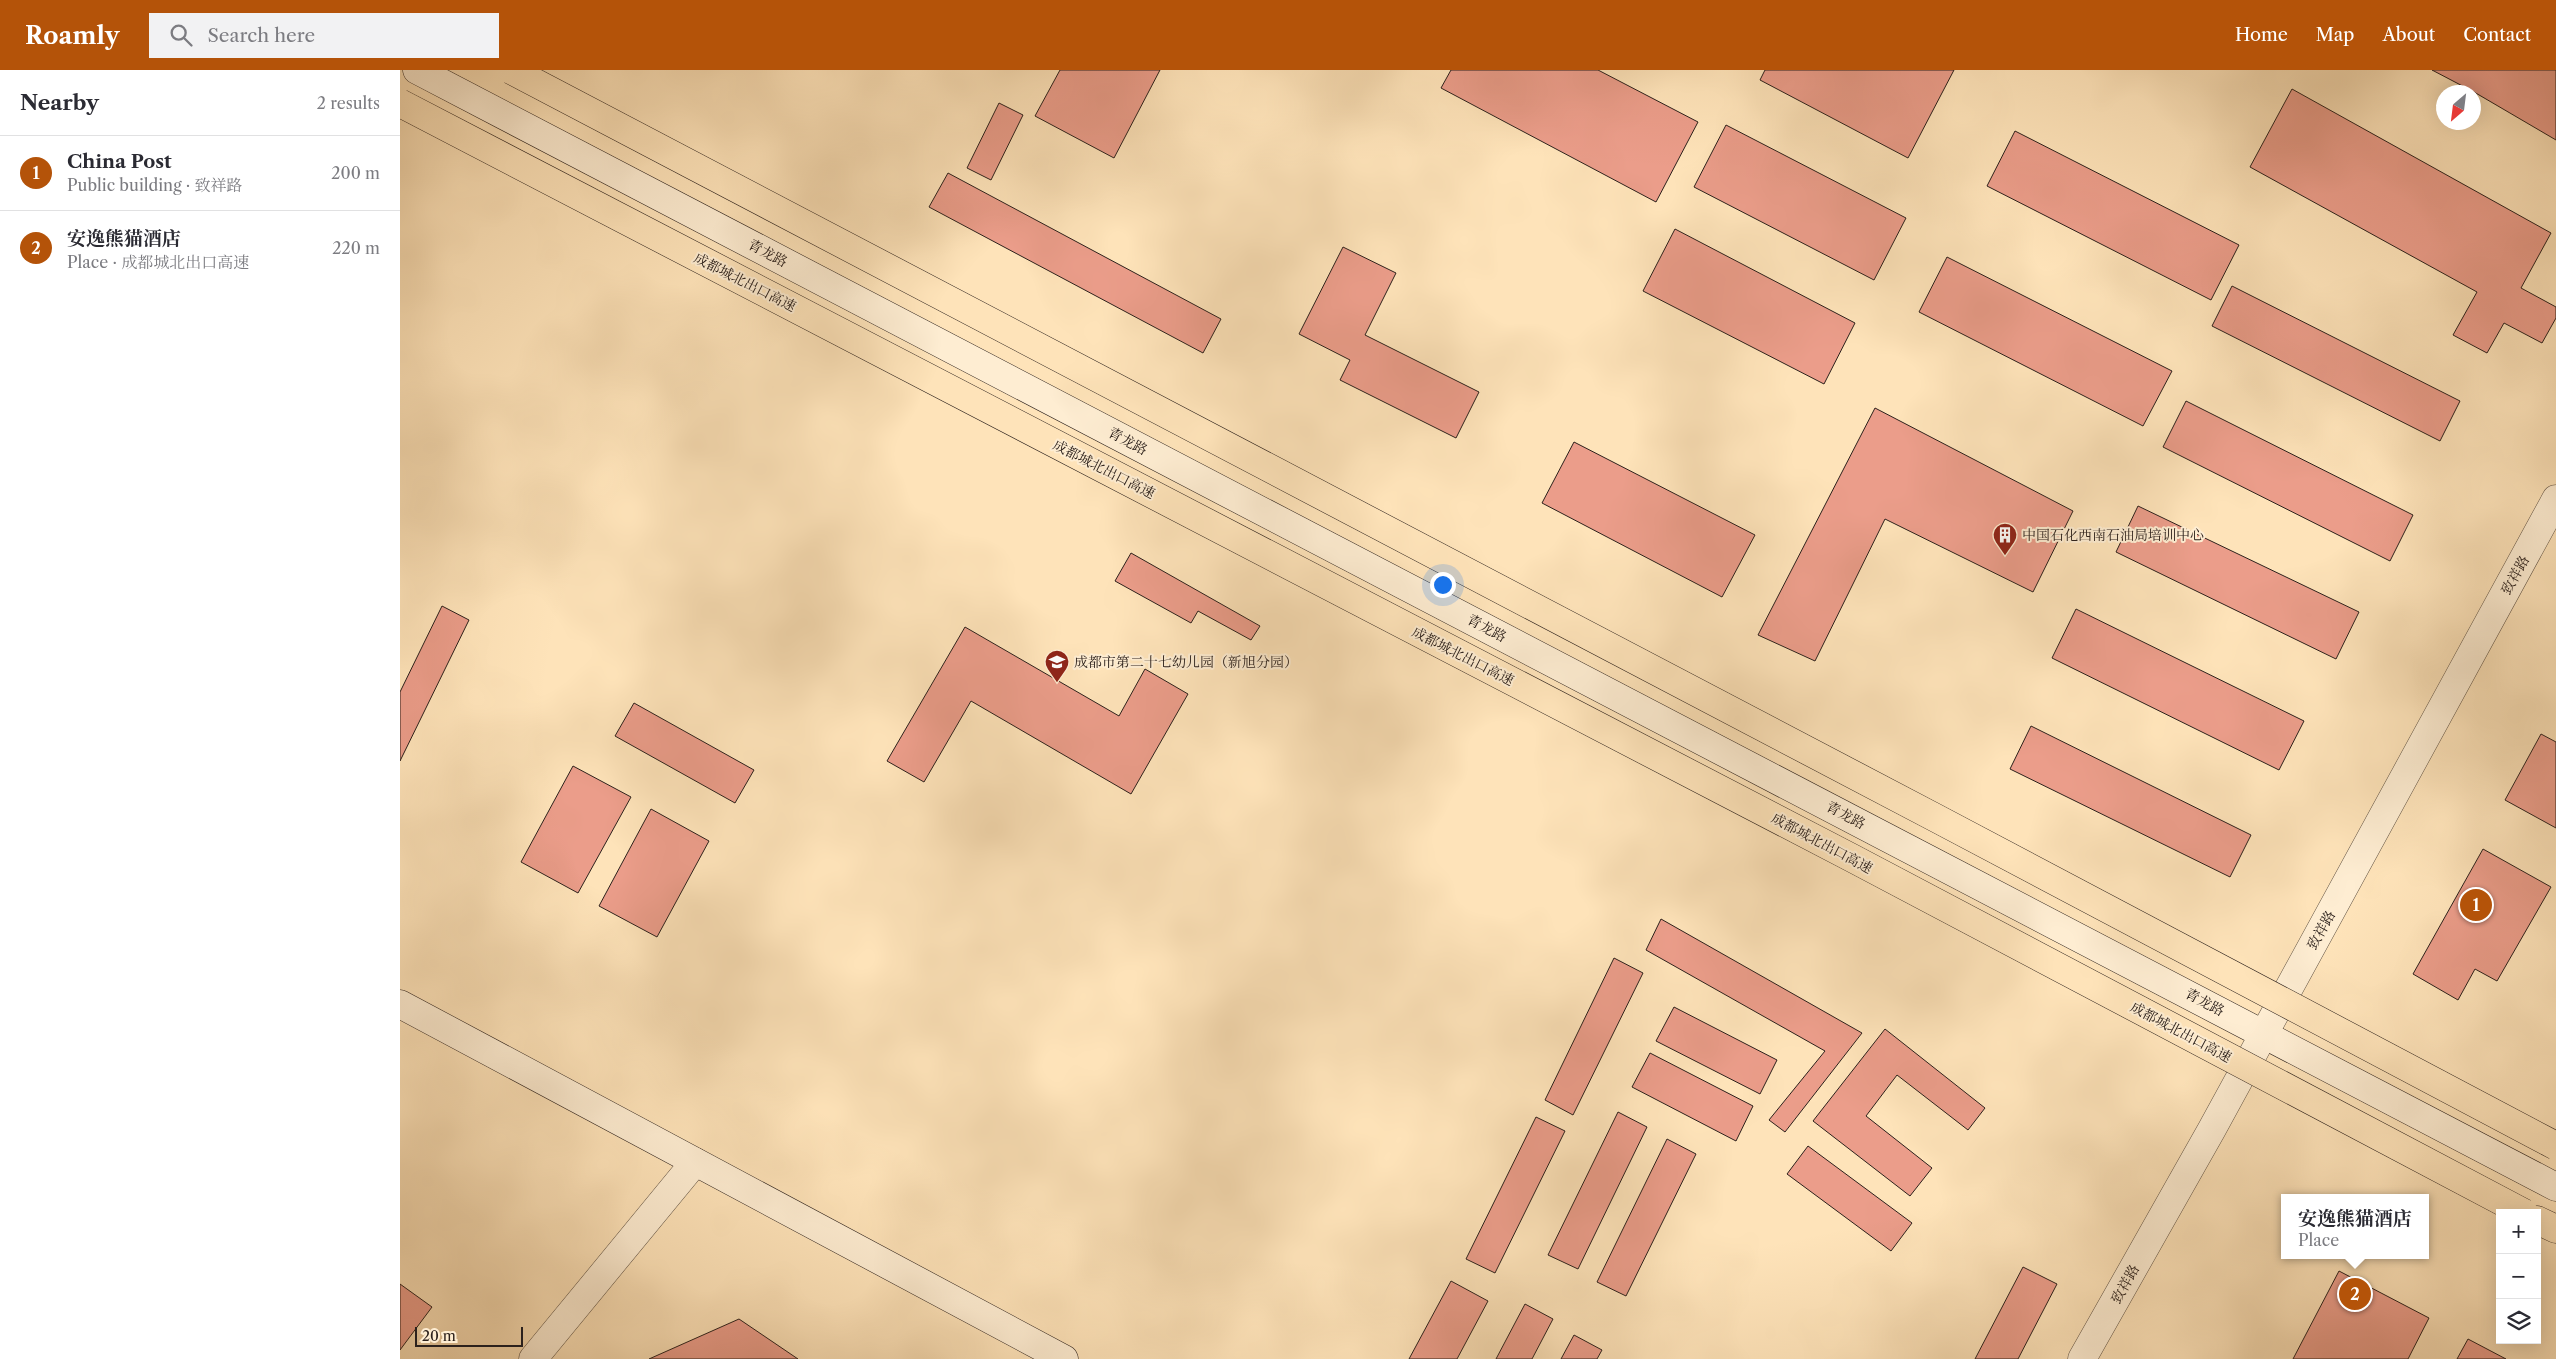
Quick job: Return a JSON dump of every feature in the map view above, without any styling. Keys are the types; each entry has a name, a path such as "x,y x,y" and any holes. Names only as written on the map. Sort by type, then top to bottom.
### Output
{"highway":[{"path":"511,70 1925,812 2556,1146"},
{"name":"成都城北出口高速","path":"400,103 1843,854 2516,1209"},
{"path":"2541,1222 2556,1229"}],"street":[{"name":"青龙路","path":"417,70 2556,1186"},
{"name":"致祥路","path":"2082,1359 2264,1033 2556,499"},
{"path":"400,1004 1064,1359"},
{"path":"533,1359 694,1162"}],"building":[{"path":"1060,70 1160,70 1114,158 1035,116"},
{"path":"1451,70 1598,70 1698,122 1656,202 1441,88"},
{"path":"1765,70 1954,70 1908,158 1760,80"},
{"path":"2432,70 2556,70 2556,140 2481,96 2481,85 2461,85"},
{"path":"2292,89 2551,233 2521,288 2556,307 2556,318 2542,343 2504,323 2487,353 2453,335 2477,292 2250,167"},
{"path":"999,103 1023,115 991,180 967,168"},
{"path":"1726,125 1906,218 1874,280 1694,187"},
{"path":"2015,131 2239,245 2211,300 1987,186"},
{"path":"948,173 1221,319 1203,353 929,207"},
{"path":"1675,229 1855,323 1824,384 1643,291"},
{"path":"1343,247 1396,273 1365,335 1479,392 1456,438 1340,380 1350,360 1299,334"},
{"path":"1947,257 2172,371 2143,426 1919,312"},
{"path":"2232,286 2460,401 2440,441 2212,326"},
{"path":"2186,401 2413,515 2390,561 2163,447"},
{"name":"中国石化西南石油局培训中心","path":"1875,408 2073,511 2033,592 1885,519 1815,661 1758,635"},
{"path":"1574,442 1755,535 1722,597 1542,503"},
{"path":"2138,506 2359,612 2336,659 2116,552"},
{"path":"1131,553 1260,626 1251,640 1198,611 1191,623 1115,581"},
{"path":"442,606 469,620 400,761 400,692"},
{"path":"2076,609 2304,721 2279,770 2052,658"},
{"path":"965,627 1119,716 1145,669 1188,694 1131,794 971,701 924,782 887,761"},
{"path":"634,703 754,770 735,803 615,736"},
{"path":"2031,726 2251,835 2230,877 2010,769"},
{"path":"2541,734 2556,742 2556,828 2505,800"},
{"path":"573,766 631,797 578,893 521,862"},
{"path":"651,809 709,841 657,937 599,906"},
{"path":"2483,849 2551,887 2497,981 2475,969 2458,1000 2413,974"},
{"path":"1661,919 1862,1033 1785,1132 1769,1120 1825,1051 1646,950"},
{"path":"1614,958 1643,973 1573,1115 1545,1100"},
{"path":"1674,1007 1777,1060 1760,1094 1656,1041"},
{"path":"1885,1029 1985,1108 1968,1130 1897,1075 1866,1116 1932,1168 1910,1196 1813,1121"},
{"path":"1650,1053 1753,1106 1736,1141 1632,1087"},
{"path":"1618,1112 1647,1127 1578,1269 1548,1255"},
{"path":"1536,1117 1565,1131 1495,1273 1466,1259"},
{"path":"1667,1139 1696,1154 1626,1296 1597,1282"},
{"path":"1808,1146 1912,1223 1891,1251 1787,1174"},
{"path":"2023,1267 2057,1284 2018,1359 1975,1359"},
{"path":"2339,1271 2429,1318 2408,1359 2293,1359"},
{"path":"1451,1281 1488,1301 1457,1359 1409,1359"},
{"path":"400,1284 432,1307 400,1350"},
{"path":"1525,1304 1553,1319 1532,1359 1496,1359"},
{"path":"739,1319 798,1359 649,1359"},
{"path":"1574,1335 1602,1350 1597,1359 1561,1359"},
{"path":"2468,1339 2506,1359 2457,1359"}],"place":[{"name":"中国石化西南石油局培训中心","path":"2005,556"},
{"name":"成都市第二十七幼儿园（新旭分园）","path":"1057,683"},
{"name":"China Post","path":"2476,905"},
{"name":"安逸熊猫酒店","path":"2355,1294"}]}
